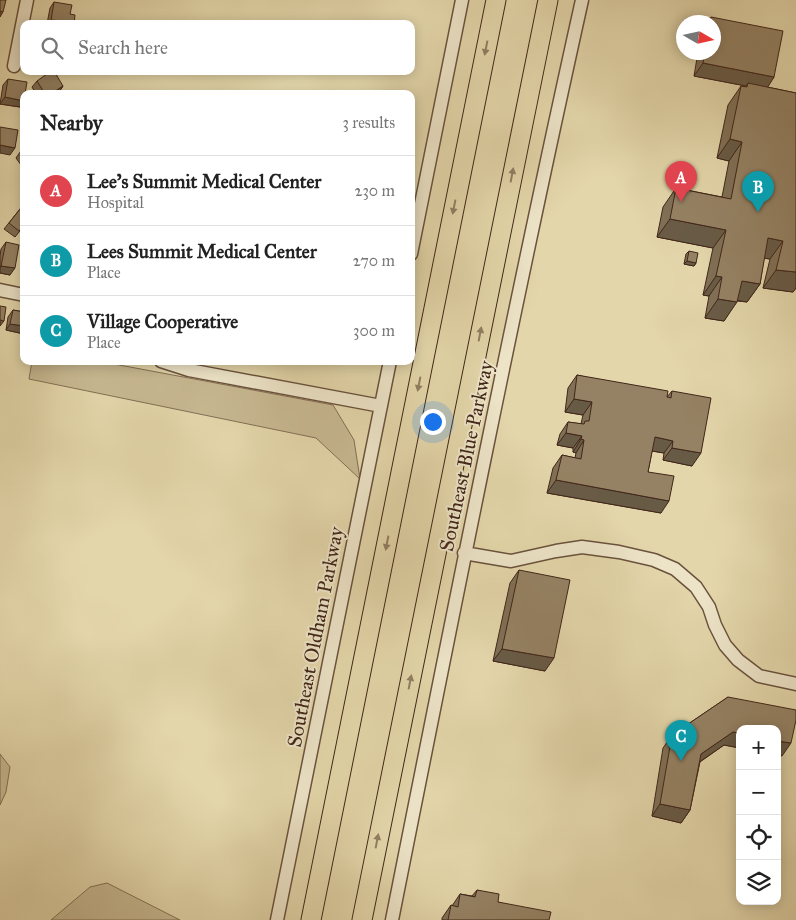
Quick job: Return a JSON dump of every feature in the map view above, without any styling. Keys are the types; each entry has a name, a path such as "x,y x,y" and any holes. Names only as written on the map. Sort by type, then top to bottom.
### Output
{"highway":[{"path":"311,920 496,0"},
{"path":"362,920 548,0"}],"street":[{"path":"22,20 26,0"},
{"path":"415,234 462,0"},
{"name":"Southeast Blue Parkway","path":"392,920 464,553 553,127 582,0"},
{"path":"14,66 20,33"},
{"path":"0,290 20,294"},
{"path":"173,365 189,370 381,406"},
{"name":"Southeast Oldham Parkway","path":"277,920 389,365"},
{"path":"464,553 511,562 582,547 620,552 654,560 675,570 696,588 710,607 715,624 725,645 738,660 759,676 796,684"}],"shaded area":[{"path":"31,365 119,365 333,405 354,440 360,479 316,438 29,379"},
{"path":"0,754 10,767 6,792 0,805"},
{"path":"107,883 180,920 51,920 90,887"}],"building":[{"path":"0,0 6,0 3,12 0,11"},
{"path":"54,2 72,5 70,14 75,15 74,20 51,20"},
{"path":"721,19 783,31 774,77 703,63 704,60 721,60"},
{"path":"45,75 56,75 63,86 57,90 43,90 37,81"},
{"path":"8,79 27,82 26,90 20,90 20,100 5,97"},
{"path":"748,83 796,93 796,272 776,270 783,241 768,238 760,284 742,281 737,302 718,299 722,277 716,276 726,230 670,219 676,188 731,199 742,142 730,139 741,86 747,87"},
{"path":"0,127 18,130 15,148 0,145"},
{"path":"20,209 20,230 19,231 9,223"},
{"path":"6,242 19,245 15,268 1,266"},
{"path":"689,251 698,253 696,263 687,261"},
{"path":"0,306 6,307 4,321 0,320"},
{"path":"13,310 20,311 20,325 10,324"},
{"path":"577,375 668,391 667,397 671,398 672,391 711,398 701,453 672,448 673,441 655,437 648,472 674,476 669,501 556,480 562,455 581,459 584,440 581,439 582,436 566,433 568,422 584,424 585,421 589,421 592,402 574,399"},
{"path":"519,570 570,580 554,658 502,649"},
{"path":"728,697 796,710 791,743 781,742 781,725 736,725 736,732 733,732 701,754 690,810 660,804 672,735"},
{"path":"477,890 499,894 498,902 551,912 549,920 448,920 451,905 458,907 460,894 475,897"}],"place":[{"name":"Lee's Summit Medical Center","path":"681,202"},
{"name":"Lees Summit Medical Center","path":"758,212"},
{"name":"Village Cooperative","path":"681,761"}]}
